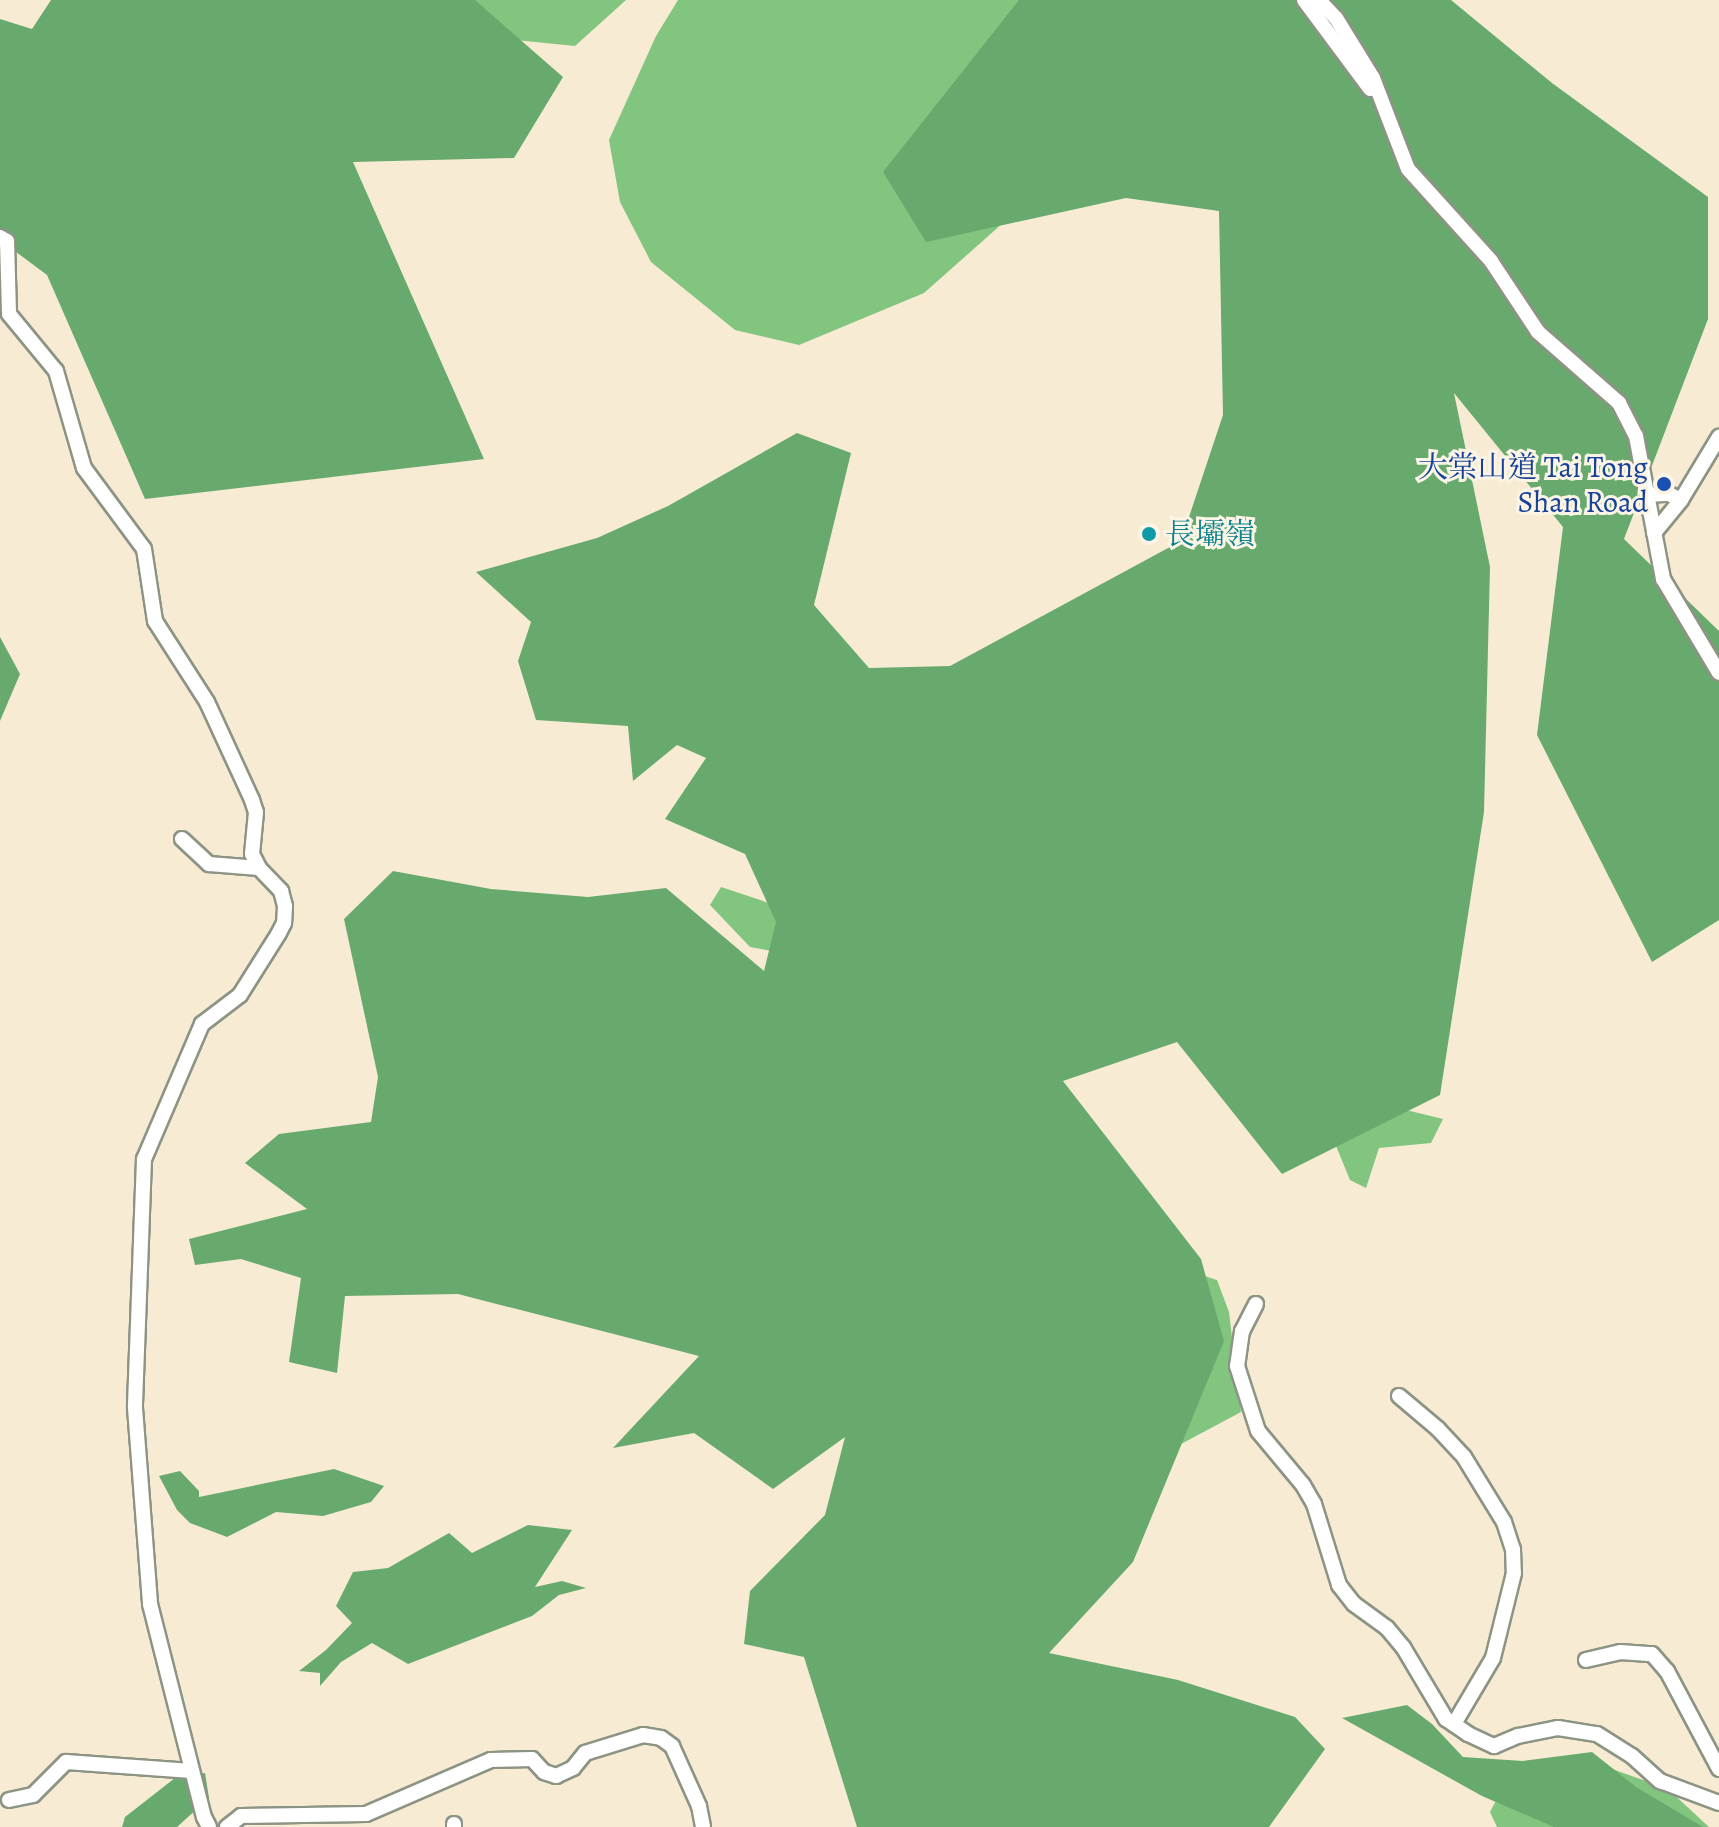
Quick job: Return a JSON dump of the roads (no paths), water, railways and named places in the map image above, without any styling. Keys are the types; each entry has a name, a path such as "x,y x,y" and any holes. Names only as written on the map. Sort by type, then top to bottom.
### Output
{"street":[{"path":"1304,0 1384,108"},
{"path":"1319,0 1355,46 1408,169 1491,261 1538,332 1619,403 1636,436 1663,579 1719,673"},
{"path":"0,237 7,241 9,314 56,371 84,468 144,549 155,621 207,702 256,812 252,854 259,868 281,891 284,923 240,995 202,1024 144,1159 135,1408 150,1604 209,1827"},
{"path":"1654,533 1681,500 1719,437"},
{"path":"1647,495 1669,494 1681,500"},
{"path":"182,839 209,864 259,868"},
{"path":"1256,1304 1242,1331 1237,1366 1258,1431 1303,1485 1314,1504 1321,1538 1339,1585 1354,1604 1387,1628 1403,1647 1446,1719 1494,1746 1518,1736 1558,1728 1597,1734 1632,1756 1660,1781 1719,1803"},
{"path":"1399,1396 1438,1429 1464,1457 1504,1522 1513,1549 1514,1573 1506,1593 1493,1658 1454,1724"},
{"path":"1586,1660 1620,1652 1652,1654 1667,1671 1719,1769"},
{"path":"227,1827 241,1816 366,1814 491,1760 532,1759 544,1772 556,1776 573,1768 585,1753 643,1735 661,1738 672,1746 699,1806 703,1827"},
{"path":"9,1800 33,1795 66,1762 192,1771"}],"place":[{"name":"大棠山道 Tai Tong Shan Road","path":"1664,484"},
{"name":"長壩嶺","path":"1149,534"}]}
